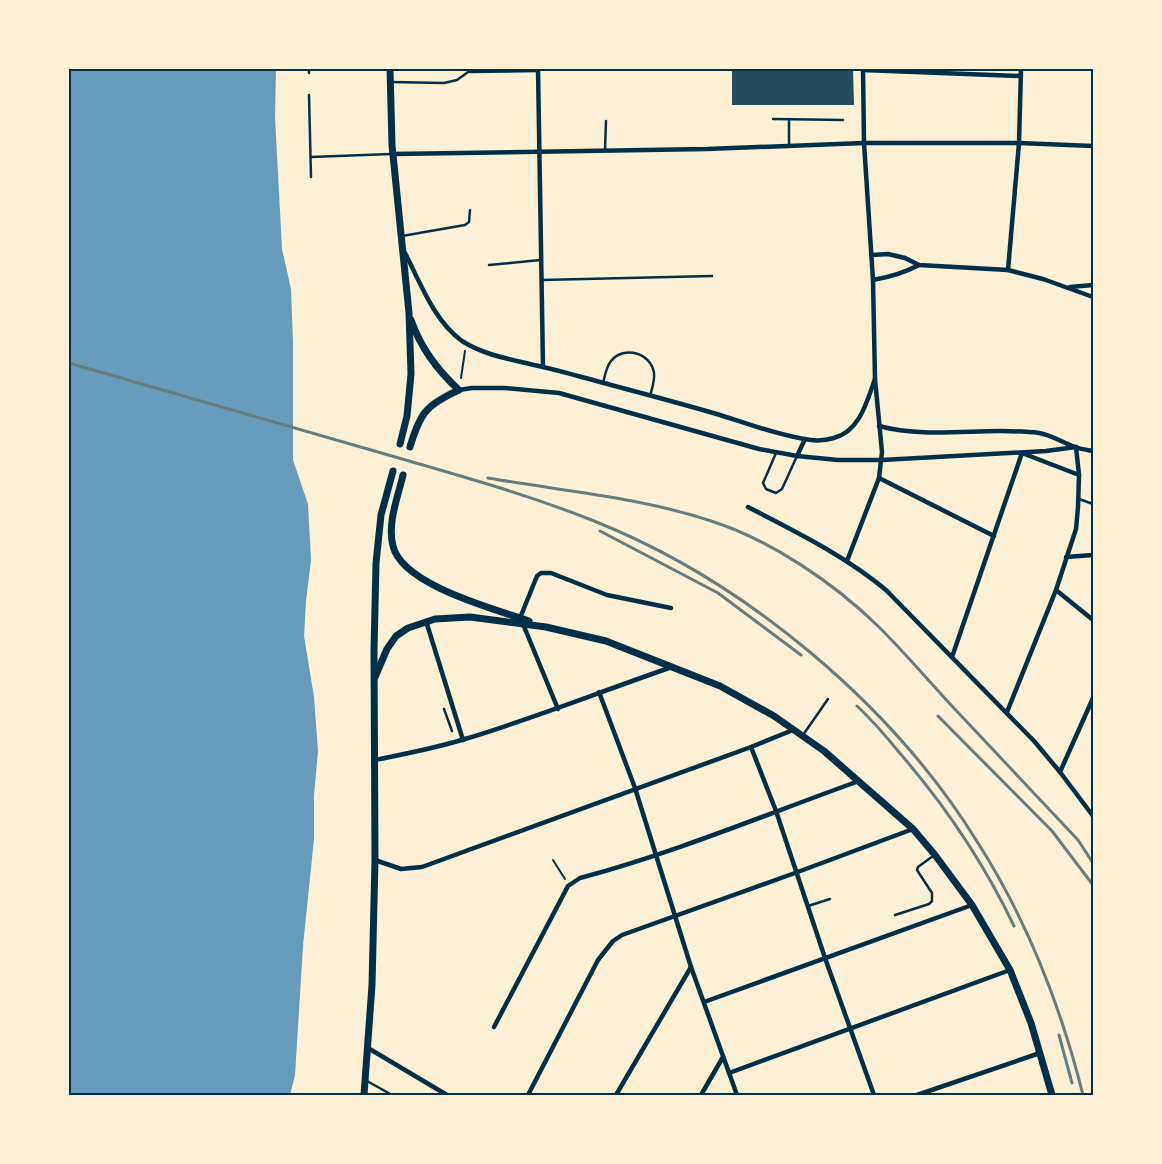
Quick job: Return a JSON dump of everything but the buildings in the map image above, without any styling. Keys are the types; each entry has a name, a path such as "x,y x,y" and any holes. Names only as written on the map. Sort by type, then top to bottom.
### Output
{"main road":[{"path":"390,69 392,154 409,313 411,374 407,416 400,444"},
{"path":"409,313 416,335 427,356 459,390 438,400 427,409 419,420 410,447"},
{"path":"364,1095 372,985 375,760 374,613 378,537 381,515 393,471"},
{"path":"404,475 392,521 393,547 402,562 419,578 522,621 606,641 720,686 774,716 824,751 913,829 972,905 1010,970 1031,1023 1052,1095"},
{"path":"375,677 387,649 396,636 408,628 426,621 455,616 522,621"}],"street":[{"path":"1008,270 1019,143 1021,69"},
{"path":"538,70 543,367"},
{"path":"847,561 879,478 882,460 875,379 872,254 864,143 863,70 1021,76"},
{"path":"392,154 789,147 864,143 1019,143 1093,146"},
{"path":"402,248 438,315 448,328 466,343 490,355 543,367 720,415 772,432 822,441 835,438 849,431 864,409 875,379"},
{"path":"872,254 888,254 905,258 919,265 1008,270 1067,287 1093,297"},
{"path":"873,280 906,273 919,265"},
{"path":"1067,287 1093,285"},
{"path":"459,390 505,388 560,393 759,450 838,460 882,460 1076,447"},
{"path":"879,426 904,431 1041,433 1076,447 1093,451"},
{"path":"798,456 806,439"},
{"path":"1007,712 1056,590 1076,529 1079,475 1076,447"},
{"path":"1022,452 1079,475"},
{"path":"952,657 1022,452"},
{"path":"879,478 994,536"},
{"path":"748,507 826,548 886,590 1007,712 1060,772 1093,816"},
{"path":"1066,557 1093,555"},
{"path":"558,708 522,621 537,576 546,572 551,573 607,595 671,608"},
{"path":"1056,590 1093,620"},
{"path":"426,621 463,740"},
{"path":"375,760 463,740 673,667"},
{"path":"599,692 635,788 691,967 737,1095"},
{"path":"1060,772 1091,711 1093,698"},
{"path":"374,860 400,868 422,867 793,730"},
{"path":"751,747 776,811 795,873 874,1095"},
{"path":"494,1026 568,886 580,878 616,868 859,781"},
{"path":"528,1095 605,950 613,941 622,935 675,915 913,829"},
{"path":"704,1002 972,905"},
{"path":"616,1095 691,967"},
{"path":"729,1073 1010,970"},
{"path":"368,1048 447,1095"},
{"path":"917,1095 1040,1053"},
{"path":"701,1095 724,1057"}],"lane":[{"path":"390,82 444,83 457,80 468,72 538,70"},
{"path":"309,95 311,177"},
{"path":"773,119 843,120"},
{"path":"789,119 789,147"},
{"path":"605,150 606,121"},
{"path":"311,157 392,154"},
{"path":"401,236 465,225 469,222 470,210"},
{"path":"489,265 542,260"},
{"path":"542,280 712,276"},
{"path":"602,383 611,361 618,355 627,352 637,353 645,357 651,364 654,373 650,396"},
{"path":"776,453 763,482 766,489 776,493 782,489 798,456"},
{"path":"1079,499 1093,504"},
{"path":"802,736 828,699"},
{"path":"444,709 452,731"},
{"path":"449,722 457,720"},
{"path":"895,915 929,904 932,901 932,893 917,870 918,867 935,855"},
{"path":"807,907 830,899"},
{"path":"365,1080 392,1095"}],"path":[{"path":"459,390 466,343"},
{"path":"553,860 568,886"}],"water":[{"path":"69,69 276,69 275,117 282,249 291,289 293,460 308,504 311,560 304,636 314,697 318,751 314,796 314,839 303,946 295,1075 290,1095 69,1095"}],"railway":[{"path":"69,363 456,474 567,511 650,546 706,577 759,613 811,653 859,696 903,743 943,792 978,843 1012,902 1041,965 1064,1029 1083,1095"},
{"path":"488,478 600,495 684,513 734,529 779,551 822,579 879,627 1078,840 1093,863"},
{"path":"600,531 718,593 801,655"},
{"path":"857,706 915,771 947,813 990,880 1014,926"},
{"path":"938,716 1052,831 1093,885"},
{"path":"1059,1035 1072,1083"}]}
